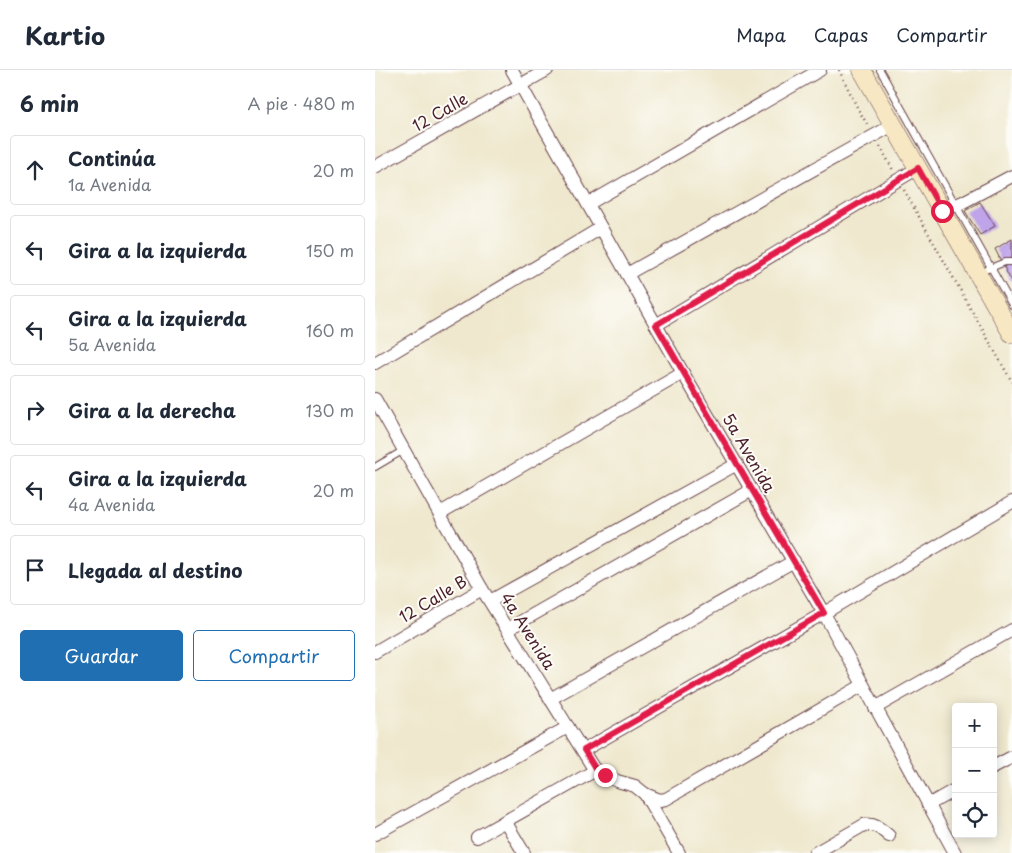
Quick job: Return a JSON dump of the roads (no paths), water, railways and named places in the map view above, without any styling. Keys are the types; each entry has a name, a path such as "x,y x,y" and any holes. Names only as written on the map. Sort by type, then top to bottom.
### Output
{"main road":[{"path":"862,70 918,168 948,208 984,271 1012,334"}],"street":[{"name":"5a Avenida","path":"512,70 683,373 824,613 955,853"},
{"name":"12 Calle","path":"375,167 547,70"},
{"path":"588,204 820,70"},
{"path":"627,274 893,125"},
{"path":"656,325 918,168"},
{"path":"948,208 1012,176"},
{"path":"375,363 601,228"},
{"path":"441,513 683,373"},
{"name":"4a Avenida","path":"375,399 441,513 482,589 550,699 597,770 617,782 635,786 645,794 660,800 666,799 863,685"},
{"path":"490,600 737,464"},
{"path":"507,629 752,490"},
{"path":"584,750 824,613 1012,502"},
{"path":"550,699 793,561"},
{"name":"12 Calle B","path":"375,652 482,589"},
{"path":"875,708 1012,630"},
{"path":"375,834 568,727"},
{"path":"997,765 1012,757"},
{"path":"477,837 597,770"},
{"path":"928,805 952,791"},
{"path":"645,794 679,853"},
{"path":"505,821 524,853"},
{"path":"815,853 864,825 877,826 889,836"}],"lane":[{"path":"880,70 948,208"},
{"path":"1012,262 1005,262 984,271 1012,306"},
{"path":"375,467 404,450"}]}
